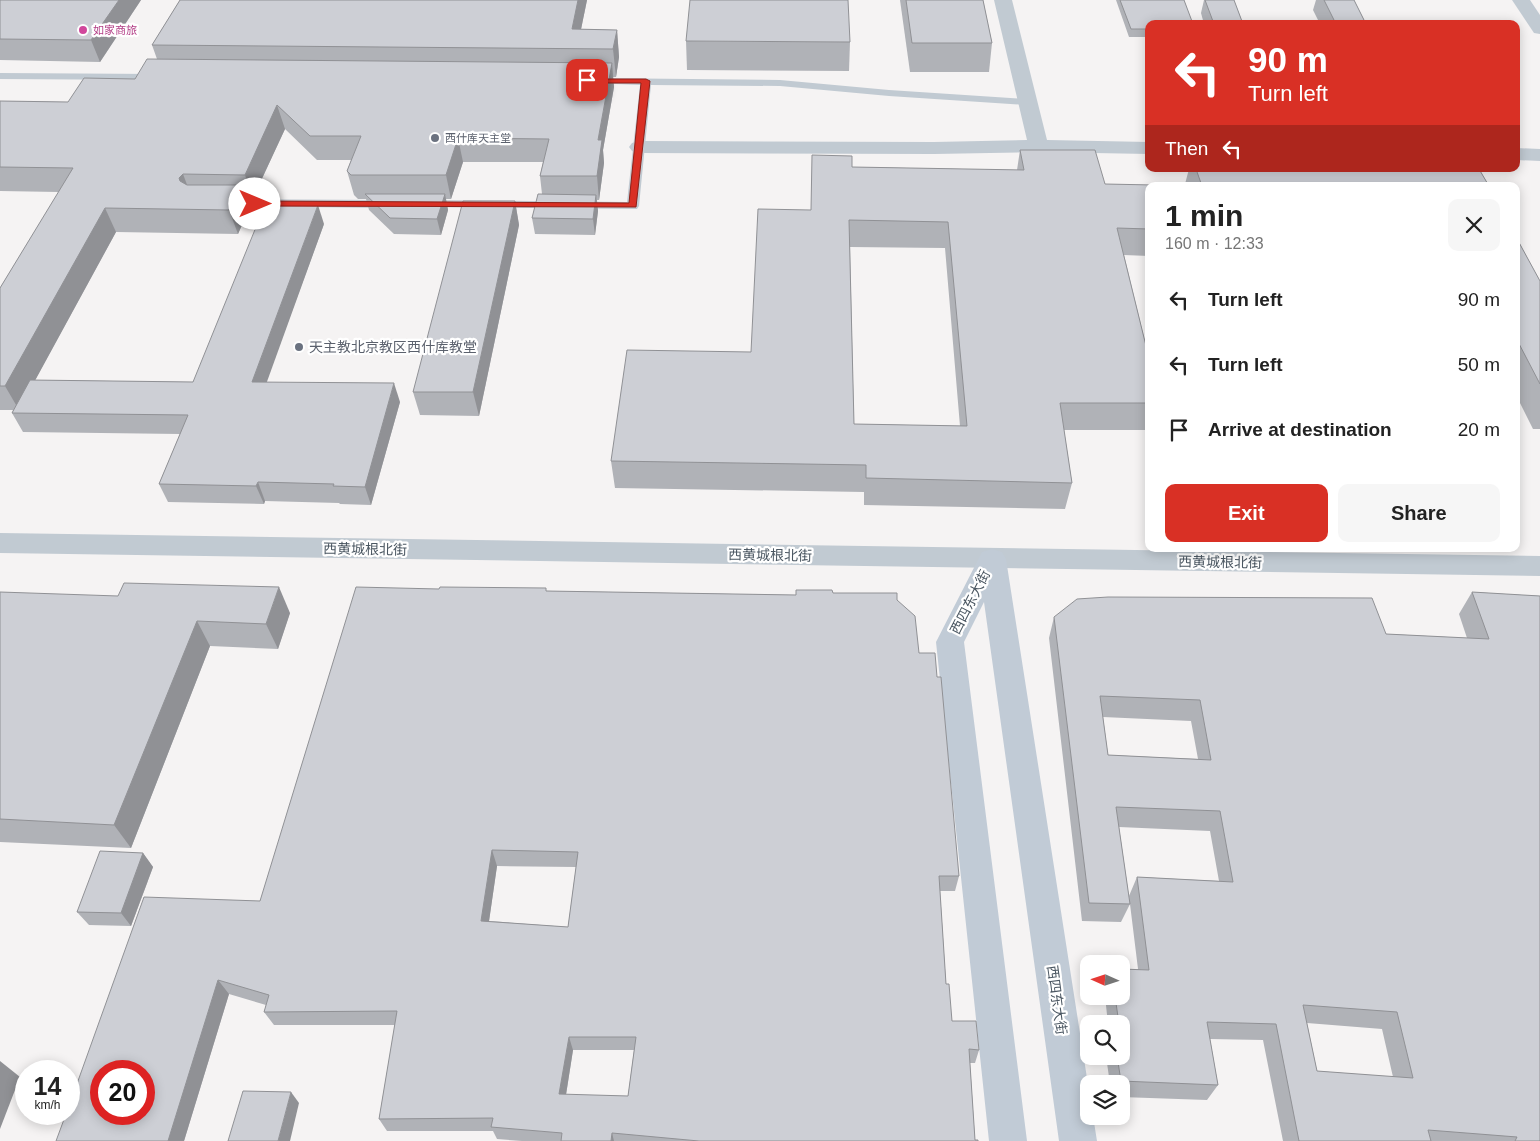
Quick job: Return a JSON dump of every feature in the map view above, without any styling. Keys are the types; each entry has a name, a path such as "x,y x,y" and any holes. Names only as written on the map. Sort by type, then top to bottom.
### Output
{"main road":[{"name":"西四东大街","path":"992,559 950,642 1008,1141"},
{"name":"西四东大街","path":"992,559 1078,1141"}],"street":[{"path":"1003,0 1038,146"},
{"path":"1521,0 1540,29"},
{"path":"639,147 934,148 1038,146 1145,148"},
{"path":"1520,154 1540,155"},
{"name":"西黄城根北街","path":"0,542 992,559 1540,566"}],"lane":[{"path":"0,76 169,78"},
{"path":"586,80 780,83 889,93 1027,102"},
{"path":"216,203 633,206 646,81"}],"building":[{"path":"0,0 119,0 91,40 0,39"},
{"path":"180,0 578,0 572,29 617,30 613,49 152,45"},
{"path":"690,0 848,0 850,42 686,41"},
{"path":"906,0 983,0 992,43 912,43"},
{"path":"1120,0 1184,0 1192,20 1145,20 1145,29 1131,29"},
{"path":"1205,0 1234,0 1242,20 1212,20"},
{"path":"1324,0 1354,0 1364,20 1334,20"},
{"path":"147,59 612,63 598,140 602,140 597,176 540,176 549,139 458,138 446,175 351,175 347,171 361,136 310,136 277,105 245,175 183,174 179,178 180,181 187,185 240,185 229,210 105,208 5,386 0,386 0,288 73,168 0,167 0,101 68,102 84,78 135,79"},
{"path":"1020,150 1095,150 1105,184 1145,185 1145,229 1117,228 1145,342 1145,403 1060,403 1072,483 866,478 866,465 611,461 627,350 751,352 758,209 811,210 812,155 852,156 852,167 1024,170","holes":["849,220 948,222 967,426 854,424"]},
{"path":"1197,172 1481,172 1487,182 1201,182"},
{"path":"365,194 445,194 437,219 390,218"},
{"path":"538,194 596,195 593,219 532,218"},
{"path":"463,201 515,201 473,392 413,392"},
{"path":"265,205 318,205 252,382 394,383 365,487 333,486 334,484 258,482 256,486 159,484 188,415 12,413 30,380 193,382"},
{"path":"1520,244 1540,281 1540,384 1520,346"},
{"path":"124,583 279,587 266,624 197,621 114,825 0,819 0,592 118,596"},
{"path":"356,587 439,589 440,587 546,588 546,591 796,595 796,590 832,590 833,593 897,593 897,600 915,616 919,653 935,653 937,677 941,677 959,876 939,876 946,984 949,984 952,1021 976,1021 979,1050 969,1049 975,1140 978,1141 699,1141 612,1133 611,1141 561,1141 562,1133 491,1127 493,1118 379,1119 397,1011 264,1012 269,995 218,980 168,1141 56,1141 62,1125 80,1125 80,1075 144,897 260,901","holes":["492,850 578,852 568,927 481,921","569,1037 636,1037 628,1096 559,1094"]},
{"path":"1472,592 1540,596 1540,1141 1515,1141 1517,1137 1428,1130 1431,1141 1299,1141 1276,1024 1207,1022 1218,1085 1130,1081 1130,1075 1120,1075 1118,1065 1130,1065 1130,1015 1118,1015 1116,1005 1130,1005 1130,969 1149,970 1137,877 1233,882 1220,811 1116,807 1130,904 1089,903 1054,617 1077,599 1108,597 1372,598 1386,634 1489,639","holes":["1100,696 1200,700 1211,760 1108,755","1303,1005 1397,1012 1413,1078 1317,1071"]},
{"path":"100,851 143,853 121,913 77,912"},
{"path":"243,1091 291,1092 278,1141 228,1141"}],"place":[{"name":"如家商旅","path":"83,30"},
{"name":"西什库天主堂","path":"435,138"},
{"name":"天主教北京教区西什库教堂","path":"299,347"}],"route":[{"path":"255,204 633,206 646,81 587,80"}]}
